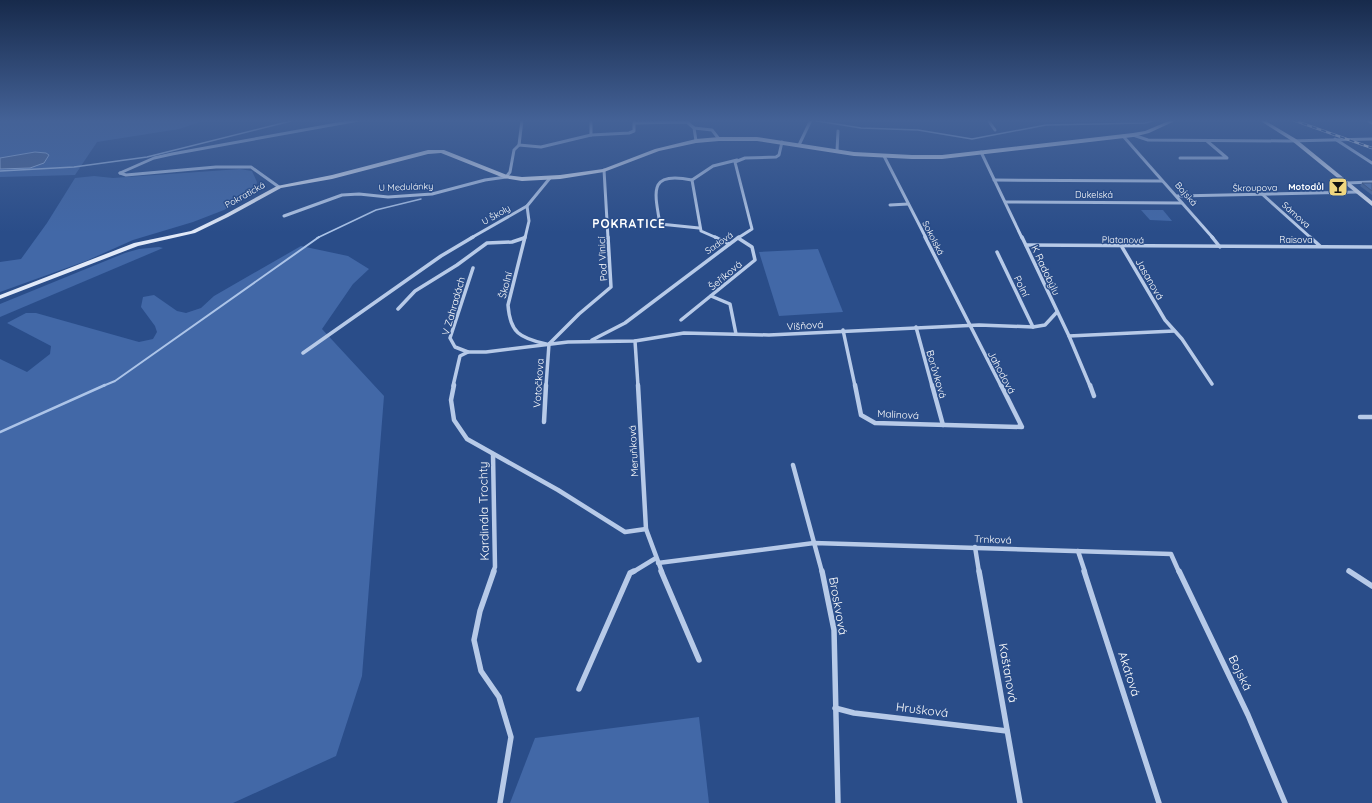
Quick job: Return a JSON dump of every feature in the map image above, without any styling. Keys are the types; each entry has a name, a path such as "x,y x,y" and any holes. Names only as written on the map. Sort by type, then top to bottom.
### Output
{"street":[{"path":"156,157 120,173 126,175 216,167 251,167 256,169 269,182 279,187"},
{"name":"Pokratická","path":"0,297 136,244 193,232 279,187 332,177 407,157"},
{"name":"Pokratická","path":"458,157 506,177 519,178 550,178 604,170 637,157"},
{"path":"506,177 510,172 513,157"},
{"path":"692,180 703,169 716,164 737,160 770,157"},
{"name":"Sokolská","path":"885,157 969,325"},
{"name":"K Radobýlu","path":"984,157 1069,336 1094,396"},
{"name":"Bojská","path":"1142,157 1177,196 1220,247"},
{"path":"1180,158 1225,157"},
{"path":"1315,157 1372,204"},
{"path":"1363,157 1372,163"},
{"name":"Sadová","path":"589,341 625,323 729,244 752,229 734,164 737,160"},
{"name":"Pod Vinicí","path":"549,344 579,314 611,287 604,170"},
{"path":"692,180 680,176 670,177 662,180 657,185 654,192 660,224 699,228"},
{"name":"U Medulánky","path":"284,216 342,195 359,194 388,197 432,194 485,180 506,177"},
{"name":"U Školy","path":"303,353 441,256 527,206 550,178"},
{"path":"692,180 699,228 701,231 729,244"},
{"name":"Dukelská","path":"994,180 1162,181"},
{"path":"1346,183 1372,182"},
{"name":"Škroupova","path":"1177,196 1357,192"},
{"name":"Sámova","path":"1262,194 1320,247"},
{"name":"Dukelská","path":"1006,202 1182,203"},
{"path":"890,205 908,204"},
{"name":"Školní","path":"527,206 529,221 508,305 510,323 512,329 522,337 549,344"},
{"path":"398,309 415,291 457,265 483,245 491,242 512,242 524,238"},
{"name":"Šeříková","path":"681,320 755,260 752,247 738,238"},
{"name":"Platanová","path":"1026,245 1220,247"},
{"name":"Raisova","path":"1220,247 1372,246"},
{"name":"Jasanová","path":"1122,247 1165,320 1182,339 1212,384"},
{"name":"Polní","path":"997,252 1033,327"},
{"name":"V Zahradách","path":"468,352 454,347 450,338 473,268"},
{"path":"711,296 730,304 736,334"},
{"name":"Višňová","path":"549,344 589,341 635,341 684,333 774,335 843,330 969,325 1033,327 1045,324 1057,312"},
{"name":"Jahodová","path":"969,325 1022,427"},
{"name":"Borůvková","path":"916,327 943,425"},
{"name":"Malinová","path":"843,330 861,415 875,423 1022,427"},
{"path":"1069,336 1174,331"},
{"name":"Meruňková","path":"635,341 646,529 657,561 699,660"},
{"path":"468,352 517,350 549,344"},
{"name":"Votočkova","path":"544,422 549,344"},
{"name":"Kardinála Trochty","path":"468,352 460,356 450,407 451,415 458,431 467,439 493,454 495,567 480,611 474,640 481,671 499,697 511,737 500,803"},
{"path":"1360,417 1372,417"},
{"path":"493,454 558,490 626,532 646,529"},
{"name":"Broskvová","path":"793,465 826,587 834,630 838,803"},
{"name":"Trnková","path":"657,561 814,543 1171,554"},
{"name":"Kaštanová","path":"975,547 1020,803"},
{"name":"Akátová","path":"1078,551 1159,803"},
{"name":"Bojská","path":"1171,554 1248,715 1285,803"},
{"path":"579,689 628,578 635,570 657,561"},
{"path":"1350,571 1372,586"},
{"name":"Hrušková","path":"835,708 854,713 1007,731"}],"shaded area":[{"path":"36,157 87,157 75,175 0,177 0,169 37,166"},
{"path":"47,157 44,163 30,168 0,169 0,158"},
{"path":"240,169 252,171 257,182 254,193 224,210 193,222 133,240 86,261 0,292 0,262 21,259 47,223 75,178 94,176 113,178"},
{"path":"1141,210 1163,210 1172,221 1150,220"},
{"path":"301,246 348,256 369,269 353,284 322,329 384,396 362,676 336,756 233,803 0,803 0,359 27,372 50,354 51,346 7,323 26,313 36,313 139,342 153,339 157,332 155,326 141,307 143,297 154,295 177,311 186,313 201,308 214,296"},
{"path":"163,248 0,317 0,304 125,253 139,249"},
{"path":"818,249 843,312 779,316 759,252"},
{"path":"699,717 709,803 510,803 535,738"}],"building":[{"path":"1362,183 1372,183 1372,191"}],"waterway":[{"path":"0,171 74,167 144,157"},
{"path":"319,237 376,210 421,199"},
{"path":"103,386 115,381 319,237"},
{"path":"0,432 105,385"}],"place":[{"name":"Motodůl","path":"1338,187"}],"district":[{"name":"POKRATICE","path":"629,224"}]}
